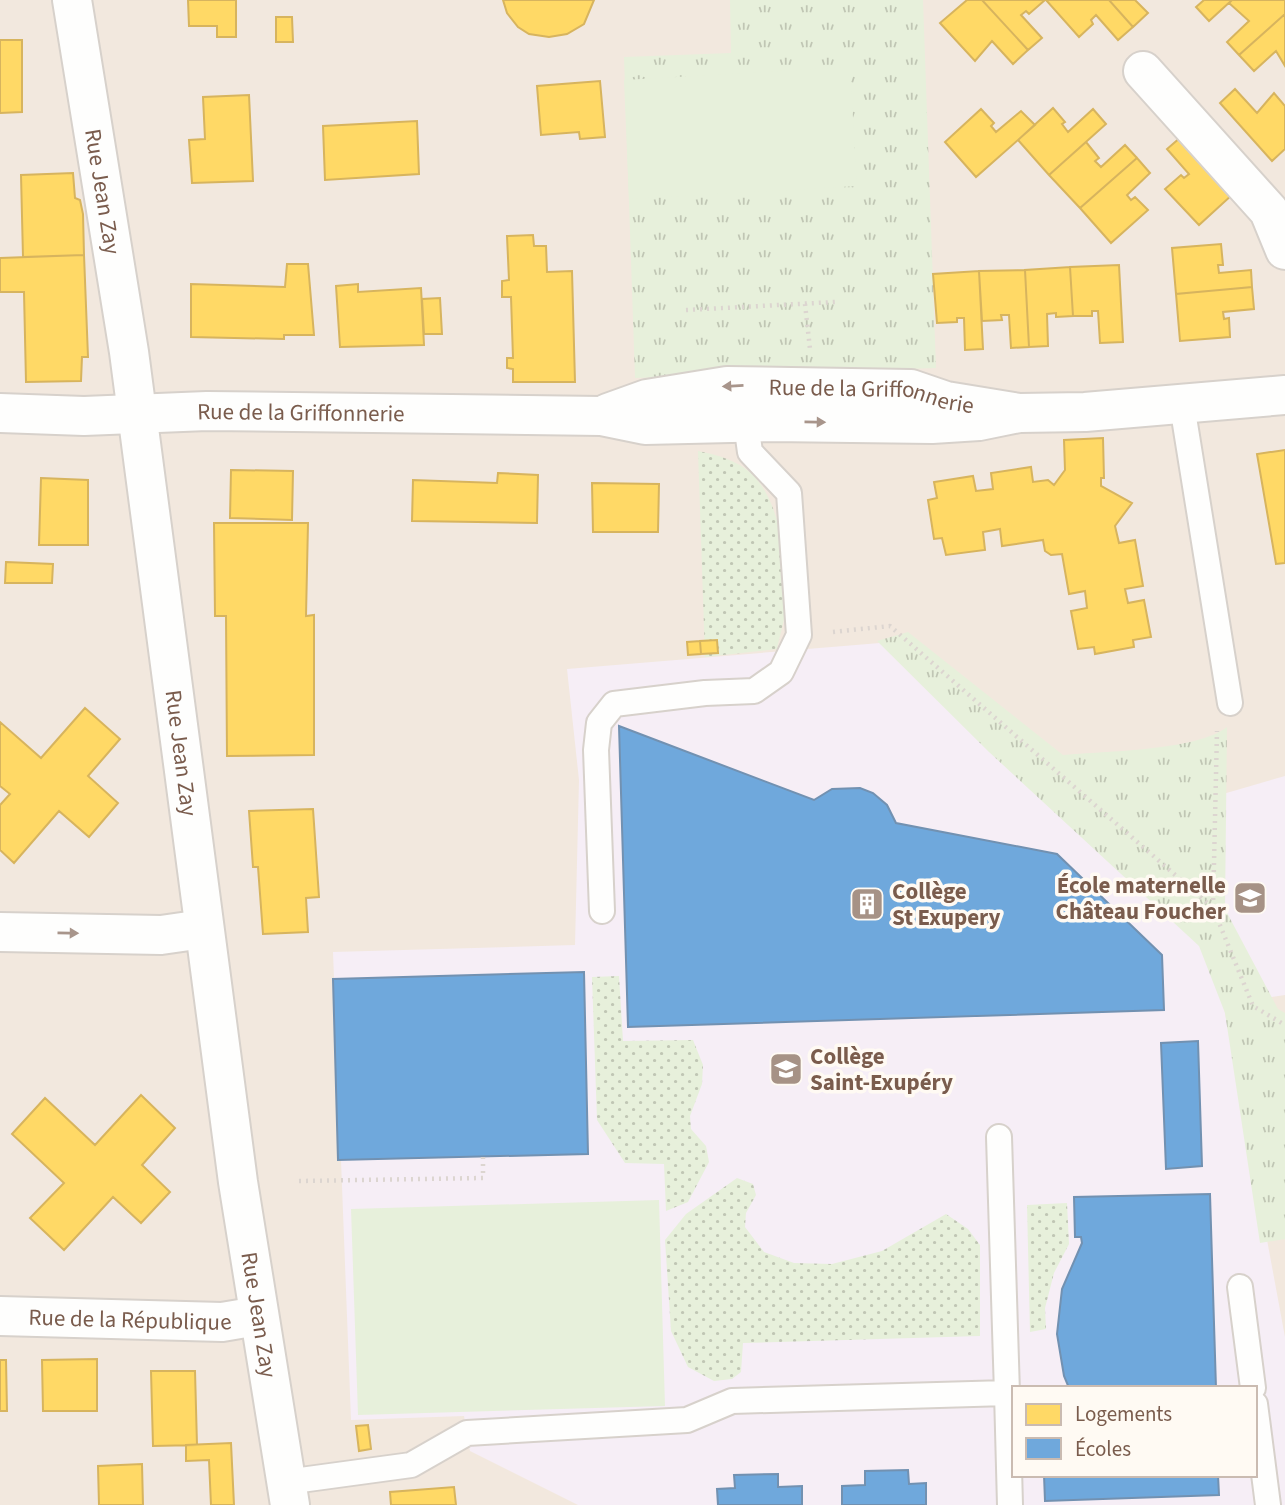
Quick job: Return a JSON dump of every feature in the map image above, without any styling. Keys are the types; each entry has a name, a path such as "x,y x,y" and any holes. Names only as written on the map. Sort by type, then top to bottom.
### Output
{"street":[{"name":"Rue Jean Zay","path":"72,0 136,412 203,929 258,1316 288,1494"},
{"path":"1143,71 1269,211 1285,250"},
{"name":"Rue de la Griffonnerie","path":"601,416 647,399 727,386 800,385 911,389 946,401 1019,413 1085,412 1285,395"},
{"name":"Rue de la Griffonnerie","path":"0,413 84,416 136,412 601,416 645,425 932,424 979,421 1019,413"},
{"path":"0,932 161,934 203,929"},
{"name":"Rue de la République","path":"0,1316 222,1322 258,1316"}],"lane":[{"path":"1182,405 1230,703"},
{"path":"602,911 596,750 599,723 614,704 705,692 754,691 781,673 799,635 789,493 750,452 746,423"},
{"path":"999,1137 1010,1505"},
{"path":"1240,1287 1253,1386"},
{"path":"288,1494 411,1465 467,1433 687,1420 732,1401 1007,1393"},
{"path":"1257,1420 1268,1505"}],"path":[{"path":"686,310 835,302"},
{"path":"805,304 810,352"},
{"path":"799,635 890,626 1213,908"},
{"path":"1230,703 1215,737 1213,908 1253,1006 1285,1025"},
{"path":"299,1181 483,1178 483,1156"}],"shaded area":[{"path":"0,0 1285,0 1285,1505 0,1505"},
{"name":"Collège Saint-Exupéry","path":"892,642 1213,948 1285,1337 1285,1505 578,1505 470,1451 464,1416 351,1420 333,952 575,945 579,780 567,669"},
{"name":"École maternelle Château Foucher","path":"1285,776 1285,995 1232,1003 1199,801"}],"green space":[{"path":"730,0 923,0 936,368 635,378 624,57 731,53"},
{"path":"850,67 857,186 629,199 624,80"},
{"path":"698,451 726,459 746,469 762,486 770,501 780,534 786,585 785,613 777,649 705,657"},
{"path":"908,632 1063,755 1173,745 1213,735 1227,727 1225,909 1278,1009 1285,1013 1285,1239 1260,1243 1225,1013 1199,946 989,752 877,641"},
{"path":"619,976 623,1041 693,1040 703,1065 702,1084 690,1116 691,1129 706,1146 709,1162 688,1202 666,1211 664,1164 625,1163 597,1120 592,977"},
{"path":"737,1178 753,1184 756,1195 746,1213 745,1227 764,1252 794,1263 832,1264 882,1251 946,1214 968,1229 980,1245 980,1336 743,1343 741,1372 732,1379 714,1381 688,1367 671,1331 665,1240 686,1214"},
{"path":"659,1200 665,1406 358,1415 351,1209"},
{"path":"1067,1203 1069,1244 1054,1273 1045,1308 1046,1329 1030,1332 1027,1205"}],"building: Logements":[{"path":"188,0 236,0 236,37 217,37 217,26 189,26"},
{"path":"503,0 594,0 584,24 567,34 549,37 529,34 518,27 507,13"},
{"path":"967,0 982,0 1028,50 1013,64 992,41 975,61 940,23"},
{"path":"982,0 1045,0 1029,14 1026,11 1021,15 1042,38 1028,50"},
{"path":"1046,0 1109,0 1133,27 1118,40 1096,15 1091,20 1093,24 1079,37"},
{"path":"1109,0 1135,0 1148,13 1133,27"},
{"path":"1204,0 1232,0 1209,21 1196,7"},
{"path":"1232,0 1285,0 1285,14 1239,55 1227,42 1249,21 1229,3"},
{"path":"1285,14 1285,66 1276,51 1254,71 1239,55"},
{"path":"276,17 292,17 293,42 276,42"},
{"path":"0,40 22,40 22,112 0,113"},
{"path":"600,81 605,137 580,139 579,132 541,135 537,86"},
{"path":"1235,89 1257,113 1274,93 1285,106 1285,149 1272,161 1220,103"},
{"path":"249,95 253,181 192,183 189,140 205,139 203,97"},
{"path":"1053,108 1065,122 1062,124 1068,132 1093,109 1106,124 1049,175 1018,140"},
{"path":"981,109 994,123 991,126 996,132 1021,111 1035,125 976,177 945,142"},
{"path":"417,121 419,174 325,180 323,126"},
{"path":"1181,137 1233,194 1199,225 1165,189 1181,175 1184,178 1189,174 1167,149"},
{"path":"1086,142 1099,158 1095,161 1101,167 1125,145 1137,158 1080,208 1049,175"},
{"path":"1137,158 1150,173 1127,195 1131,200 1135,197 1148,210 1111,243 1080,208"},
{"path":"73,173 75,198 80,200 83,214 84,255 23,257 21,175"},
{"path":"533,235 534,246 546,246 547,272 572,271 575,382 513,382 513,369 507,368 507,358 513,358 511,297 502,297 502,281 509,280 507,236"},
{"path":"1221,244 1223,265 1218,265 1219,273 1251,270 1252,287 1176,294 1172,248"},
{"path":"84,255 88,357 82,357 81,381 26,382 24,292 0,292 0,258"},
{"path":"287,264 308,264 314,335 284,335 284,339 191,337 191,284 285,287"},
{"path":"1119,265 1123,342 1100,343 1098,311 1092,311 1092,316 1073,316 1070,267"},
{"path":"1070,267 1073,316 1056,317 1056,313 1047,314 1048,346 1029,347 1025,270"},
{"path":"1025,270 1029,347 1011,348 1009,315 1001,315 1002,320 982,321 979,271"},
{"path":"979,271 983,349 965,350 964,318 957,318 957,322 937,323 933,274"},
{"path":"358,284 358,292 421,288 424,345 340,347 336,286"},
{"path":"1252,287 1254,309 1223,312 1224,319 1229,318 1230,337 1180,341 1176,294"},
{"path":"440,298 442,334 424,334 422,299"},
{"path":"1103,438 1104,478 1101,478 1101,486 1132,503 1115,526 1119,543 1135,540 1143,586 1125,589 1128,603 1144,600 1151,637 1133,640 1134,647 1095,654 1094,647 1078,649 1071,611 1087,608 1085,591 1069,594 1062,554 1051,555 1045,551 1043,540 1002,546 1000,529 983,532 985,550 946,555 942,538 934,539 928,500 937,498 934,482 973,476 976,491 993,489 991,473 1031,467 1033,482 1048,480 1054,485 1065,470 1064,440"},
{"path":"1285,450 1285,563 1276,564 1257,454"},
{"path":"231,470 293,471 292,520 230,518"},
{"path":"498,473 538,475 537,523 412,521 413,480 497,483"},
{"path":"41,478 88,480 88,545 39,545"},
{"path":"592,483 659,484 658,532 593,532"},
{"path":"214,523 308,523 306,616 314,615 314,755 227,756 226,616 215,616"},
{"path":"6,562 53,564 52,583 5,583"},
{"path":"717,640 718,653 701,654 700,641"},
{"path":"700,641 701,654 688,655 687,642"},
{"path":"85,708 120,739 88,776 118,803 89,837 59,811 14,863 0,850 0,805 10,794 0,786 0,722 41,758"},
{"path":"313,809 319,897 306,898 308,932 263,934 258,867 253,867 249,811"},
{"path":"141,1095 175,1128 142,1165 170,1192 141,1223 113,1197 64,1250 30,1218 64,1183 12,1134 45,1098 95,1145"},
{"path":"97,1359 97,1411 43,1411 42,1360"},
{"path":"0,1360 6,1360 7,1411 0,1411"},
{"path":"151,1371 195,1371 197,1445 153,1446"},
{"path":"368,1425 371,1449 359,1451 356,1426"},
{"path":"231,1443 234,1505 211,1505 209,1460 186,1461 186,1445"},
{"path":"142,1464 143,1505 99,1505 98,1466"},
{"path":"454,1487 456,1505 391,1505 390,1492"}],"building: Écoles":[{"name":"Collège St Exupery","path":"619,726 814,800 832,789 860,788 873,793 887,805 896,823 1057,854 1162,955 1164,1010 628,1027"},
{"path":"584,972 588,1154 338,1160 333,979"},
{"path":"1198,1041 1202,1166 1166,1169 1161,1043"},
{"path":"1210,1194 1216,1386 1068,1386 1057,1334 1062,1289 1082,1243 1081,1237 1075,1237 1074,1197"},
{"path":"908,1470 909,1484 926,1483 926,1505 842,1505 842,1486 865,1485 865,1471"},
{"path":"778,1474 778,1487 802,1486 802,1505 718,1505 717,1489 735,1488 734,1475"},
{"path":"1044,1477 1218,1477 1219,1495 1045,1501"}],"place":[{"name":"École maternelle Château Foucher","path":"1250,898"},
{"name":"Collège St Exupery","path":"867,904"},
{"name":"Collège Saint-Exupéry","path":"786,1069"}]}
